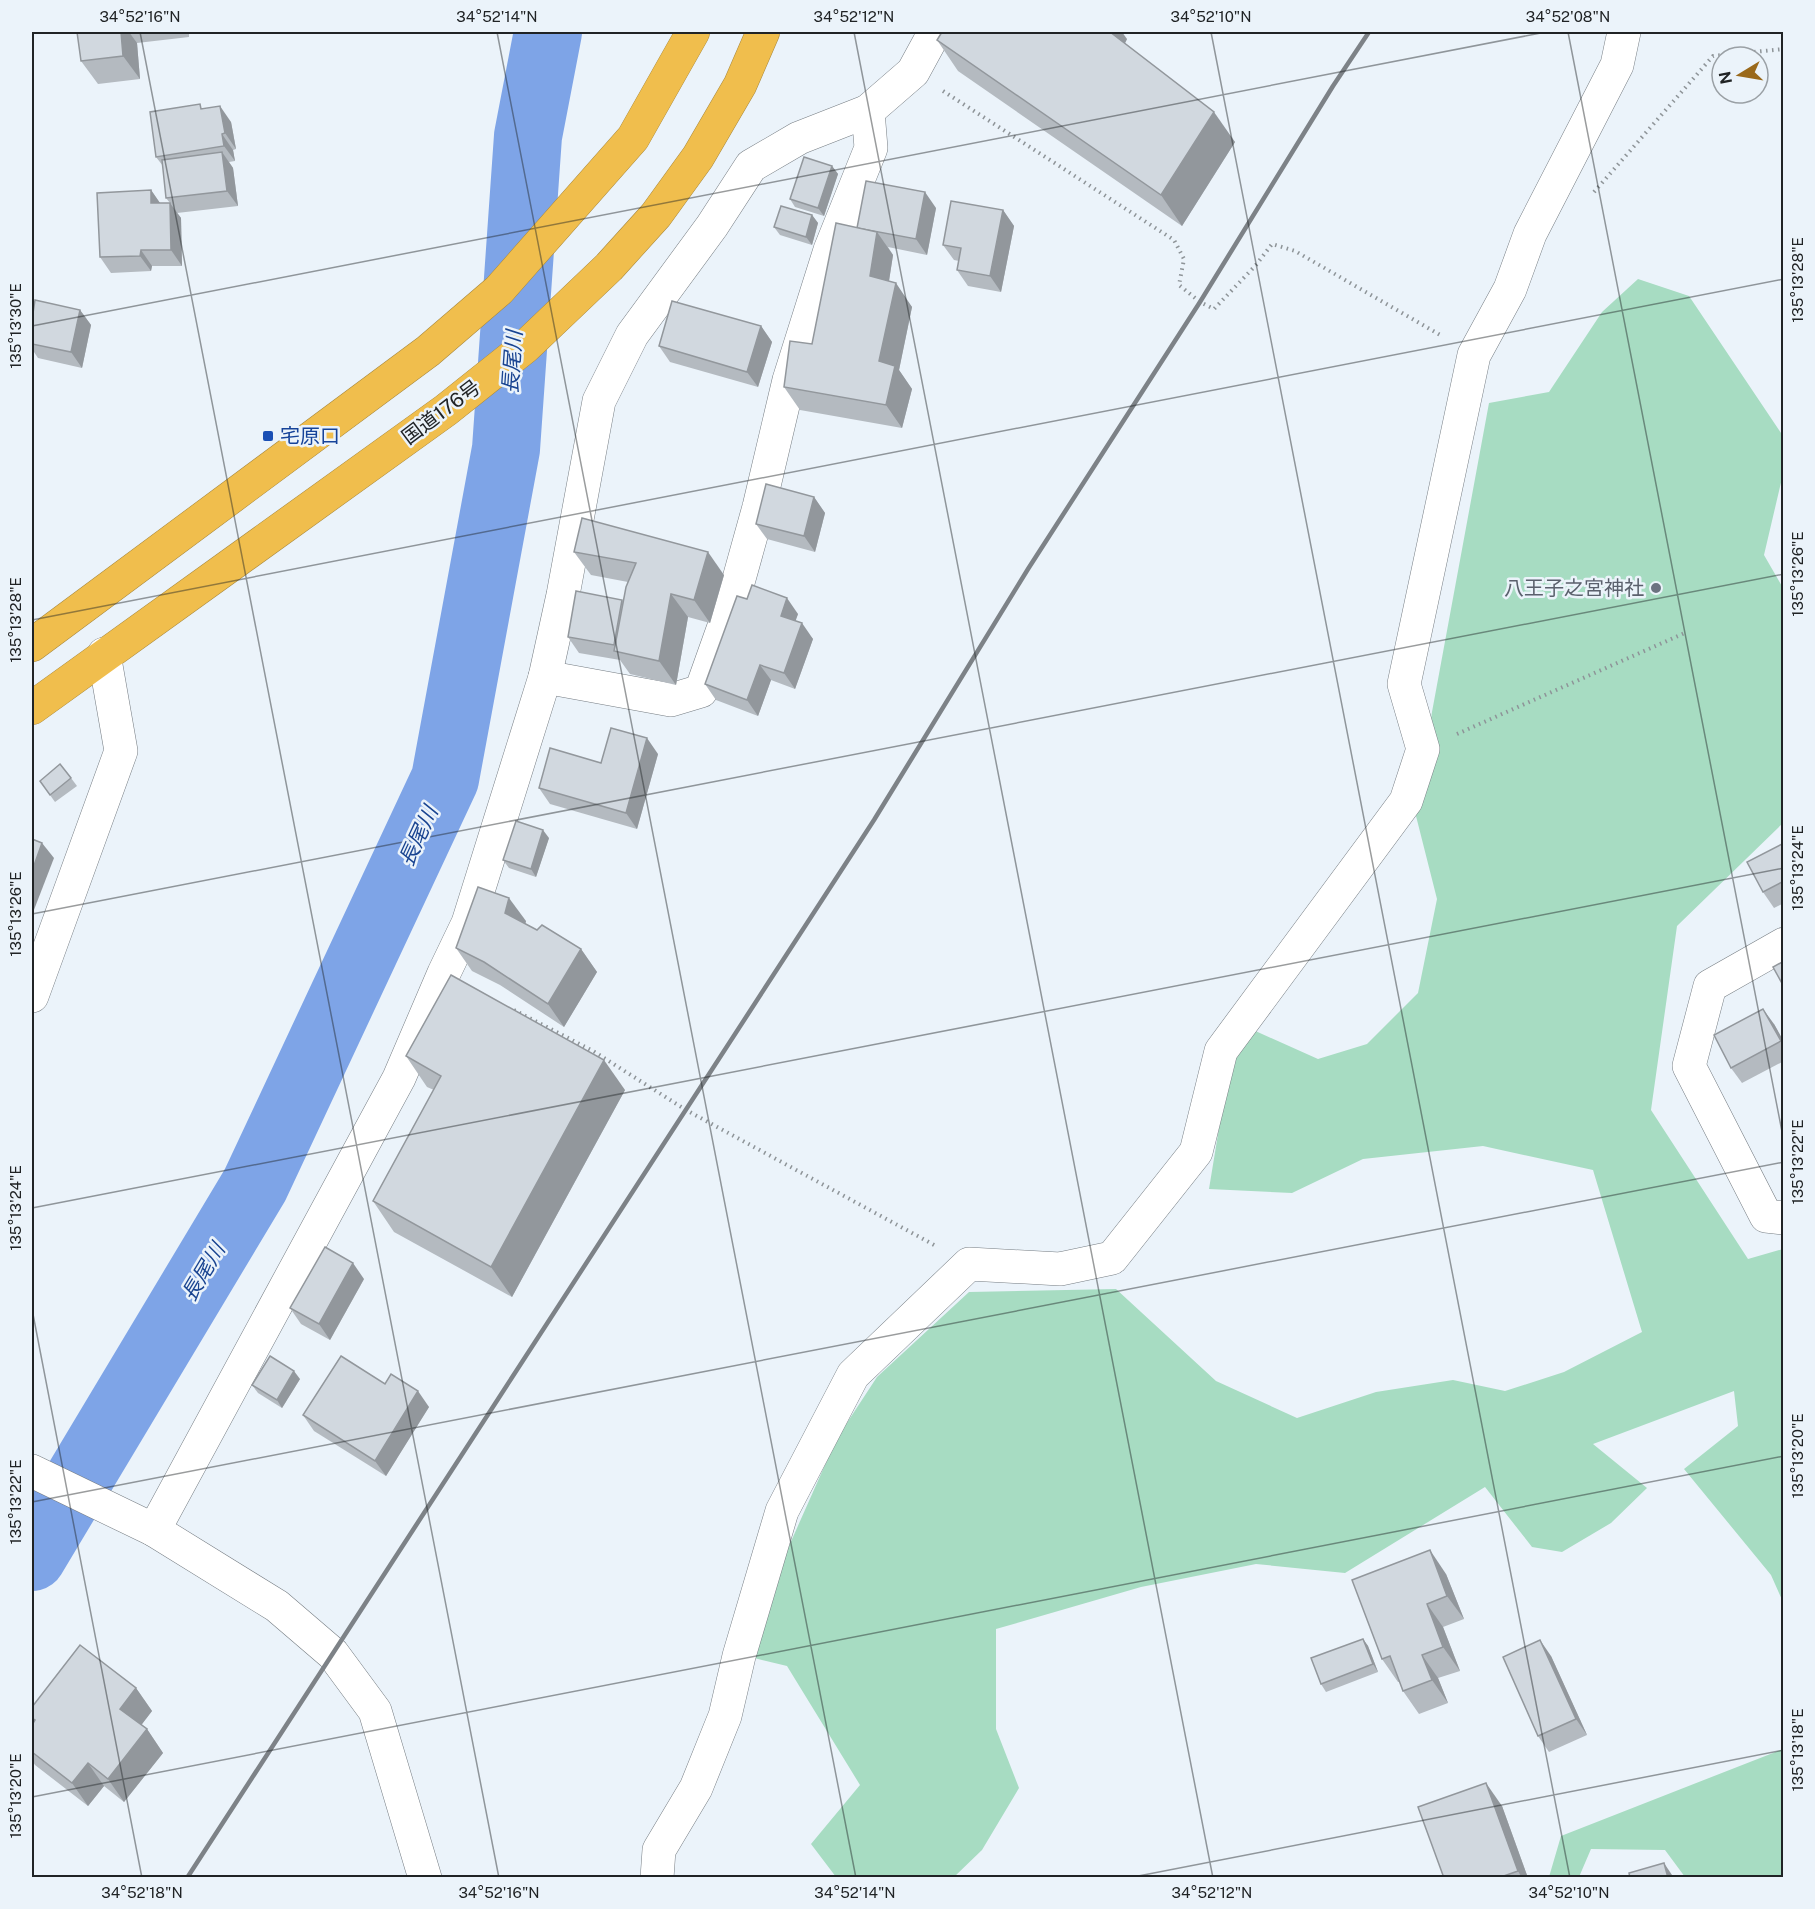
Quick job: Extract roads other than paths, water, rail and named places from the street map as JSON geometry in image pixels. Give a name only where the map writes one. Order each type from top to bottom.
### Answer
[{"type":"highway","points":[[32,645],[428,351],[499,290],[633,138],[693,32]]},
{"type":"highway","name":"国道176号","points":[[32,708],[446,410],[525,347],[609,267],[656,214],[698,157],[740,86],[763,32]]},
{"type":"street","points":[[154,1530],[399,1078],[468,923],[545,677],[563,595],[599,401],[632,335],[712,226],[751,166],[799,138],[868,111],[913,72],[931,39],[931,32]]},
{"type":"street","points":[[657,1878],[659,1850],[696,1788],[725,1716],[739,1656],[782,1511],[853,1376],[969,1264],[1060,1269],[1112,1258],[1196,1152],[1221,1051],[1406,801],[1423,749],[1404,684],[1474,355],[1510,289],[1530,234],[1617,65],[1624,32]]},
{"type":"street","points":[[545,677],[671,700],[701,691],[732,604],[759,507],[789,380],[830,250],[871,148],[868,111]]},
{"type":"street","points":[[32,996],[121,751],[104,654]]},
{"type":"street","points":[[1784,944],[1710,986],[1689,1066],[1766,1216],[1784,1218]]},
{"type":"street","points":[[32,1471],[154,1530],[277,1606],[333,1654],[375,1711],[425,1878]]},
{"type":"waterway","name":"長尾川","points":[[32,1557],[255,1185],[445,779],[506,449],[528,136],[548,32]]},
{"type":"railway","points":[[187,1878],[874,820],[1028,569],[1200,302],[1333,86],[1369,32]]},
{"type":"place","name":"宅原口","points":[[268,436]]},
{"type":"place","name":"八王子之宮神社","points":[[1656,588]]}]
